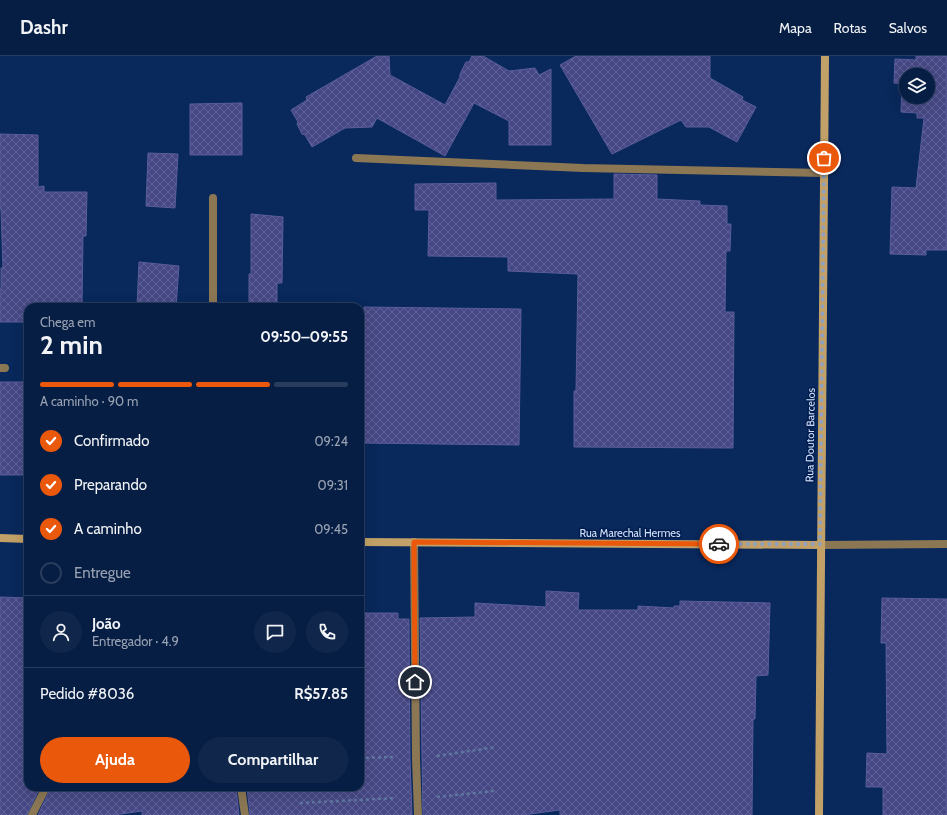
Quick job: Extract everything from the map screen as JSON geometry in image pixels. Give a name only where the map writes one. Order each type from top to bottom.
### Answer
[{"type":"street","name":"Rua Doutor Barcelos","points":[[819,815],[825,56]]},
{"type":"street","points":[[356,158],[583,168],[824,173]]},
{"type":"street","points":[[213,303],[214,198]]},
{"type":"street","points":[[0,538],[24,538]]},
{"type":"street","name":"Rua Marechal Hermes","points":[[364,542],[947,544]]},
{"type":"street","points":[[414,542],[418,815]]},
{"type":"street","points":[[32,815],[44,791]]},
{"type":"street","points":[[242,791],[245,815]]},
{"type":"building","points":[[377,56],[389,56],[390,75],[445,105],[466,62],[469,62],[472,56],[483,56],[509,71],[535,68],[539,75],[551,69],[551,145],[509,145],[509,121],[474,103],[445,156],[377,118],[372,127],[345,128],[312,147],[305,135],[302,134],[297,124],[298,122],[291,110],[307,100],[306,97]]},
{"type":"building","points":[[576,56],[710,56],[710,78],[743,97],[742,100],[756,107],[737,142],[709,127],[686,127],[681,120],[612,154],[560,65]]},
{"type":"building","points":[[916,56],[947,56],[947,250],[926,250],[926,255],[890,254],[892,187],[916,188],[924,118],[917,118],[917,113],[901,112],[901,104],[935,104],[935,68],[899,68],[899,84],[894,83],[895,59],[916,60]]},
{"type":"building","points":[[242,103],[242,155],[190,155],[190,104]]},
{"type":"building","points":[[0,134],[38,135],[38,187],[44,186],[44,192],[87,192],[86,236],[83,236],[82,303],[24,303],[24,322],[0,322],[1,268],[3,268],[0,209]]},
{"type":"building","points":[[148,153],[178,154],[175,208],[146,206]]},
{"type":"building","points":[[614,174],[657,175],[657,199],[700,201],[700,205],[727,206],[727,224],[731,224],[730,251],[726,251],[725,312],[734,312],[733,448],[574,447],[574,391],[576,391],[578,274],[508,271],[508,257],[428,256],[429,210],[415,210],[415,184],[496,183],[496,200],[614,199]]},
{"type":"building","points":[[251,214],[283,217],[282,283],[277,283],[277,303],[249,303],[249,274],[251,274]]},
{"type":"building","points":[[139,262],[179,266],[176,303],[137,303]]},
{"type":"building","points":[[364,307],[521,309],[519,445],[364,443]]},
{"type":"building","points":[[0,382],[24,382],[24,475],[0,475]]},
{"type":"building","points":[[546,591],[579,593],[578,610],[638,610],[638,606],[674,608],[674,606],[680,606],[680,601],[770,603],[768,675],[756,676],[755,719],[753,719],[752,815],[560,815],[560,810],[523,815],[423,815],[420,618],[475,617],[475,603],[546,607]]},
{"type":"building","points":[[0,597],[24,598],[24,791],[38,791],[27,815],[0,815]]},
{"type":"building","points":[[882,598],[947,599],[947,815],[883,815],[883,787],[866,787],[867,753],[887,754],[886,643],[881,643]]},
{"type":"building","points":[[364,613],[398,613],[398,619],[409,619],[412,815],[250,815],[247,791],[364,791]]},
{"type":"building","points":[[49,791],[236,791],[239,815],[142,815],[142,811],[114,815],[38,815]]},
{"type":"way so far","points":[[719,544],[820,544],[824,158]]},
{"type":"route","points":[[415,682],[414,542],[719,544]]}]
